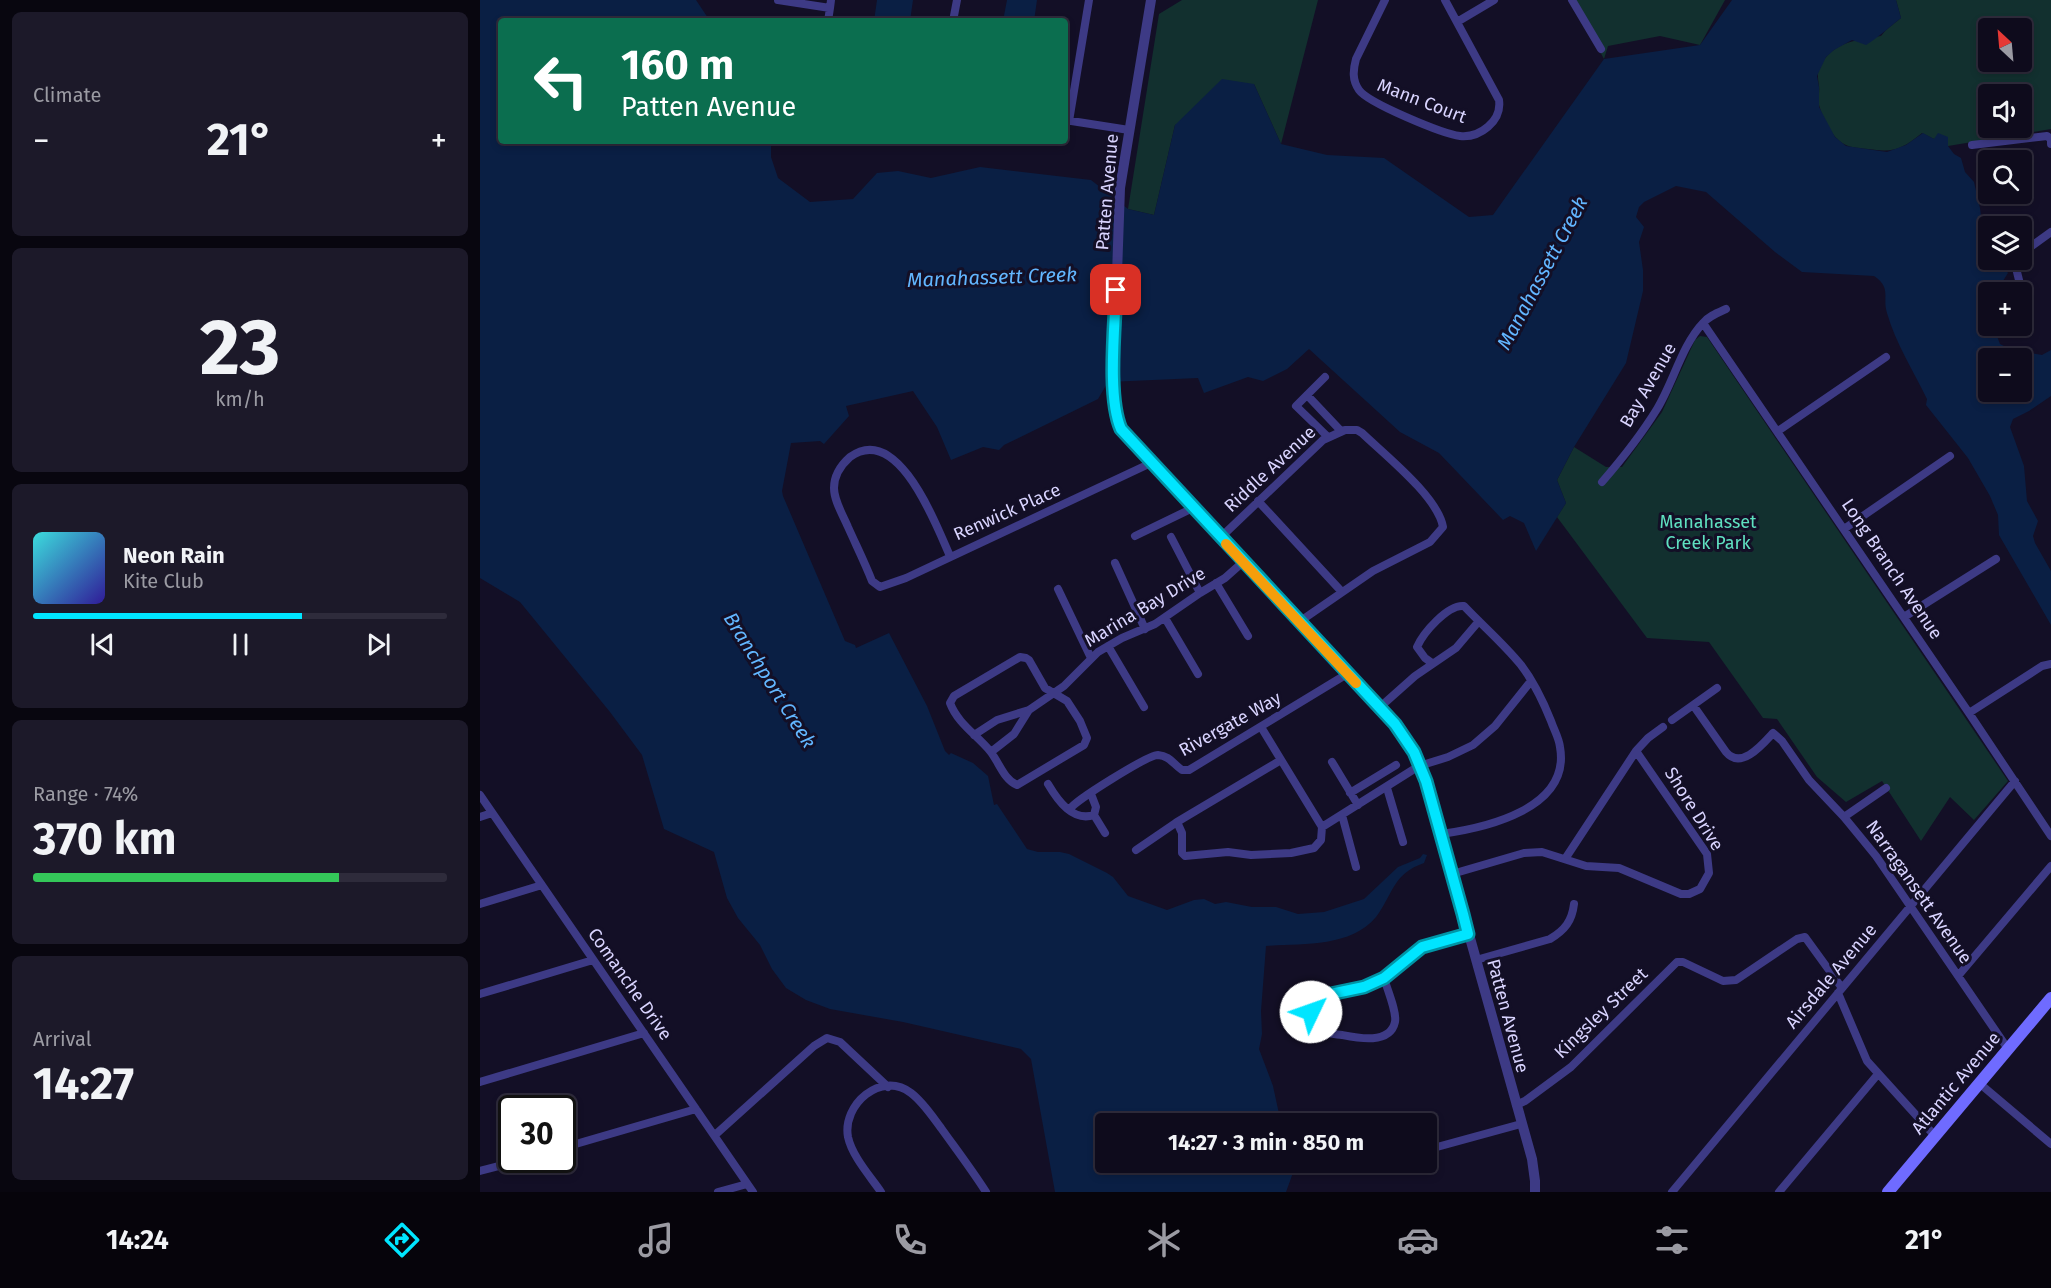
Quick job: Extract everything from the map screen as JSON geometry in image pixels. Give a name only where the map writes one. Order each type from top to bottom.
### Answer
[{"type":"main road","name":"Atlantic Avenue","points":[[1888,1192],[2051,998]]},
{"type":"street","points":[[778,0],[831,4]]},
{"type":"street","points":[[954,18],[957,0]]},
{"type":"street","points":[[1068,115],[1089,0]]},
{"type":"street","name":"Patten Avenue","points":[[1151,0],[1120,188],[1113,390],[1115,412],[1121,429],[1151,463],[1408,741],[1426,781],[1441,834],[1532,1159],[1535,1192]]},
{"type":"street","name":"Mann Court","points":[[1385,0],[1353,69],[1359,90],[1364,96],[1390,110],[1453,134],[1468,136],[1477,134],[1491,124],[1499,100],[1444,0]]},
{"type":"street","points":[[1457,22],[1494,0]]},
{"type":"street","points":[[1572,0],[1601,49]]},
{"type":"street","points":[[1068,120],[1129,130]]},
{"type":"street","points":[[1972,145],[2047,136],[2051,144]]},
{"type":"street","points":[[2032,246],[2051,232]]},
{"type":"street","points":[[1702,323],[1713,314],[1726,309]]},
{"type":"street","name":"Long Branch Avenue","points":[[1702,323],[1778,431],[2051,836]]},
{"type":"street","name":"Bay Avenue","points":[[1602,483],[1658,408],[1702,323]]},
{"type":"street","points":[[1778,431],[1886,357]]},
{"type":"street","name":"Riddle Avenue","points":[[1220,538],[1328,437],[1341,431],[1307,395],[1325,377]]},
{"type":"street","points":[[1307,395],[1296,406],[1328,437]]},
{"type":"street","points":[[1299,622],[1374,571],[1430,542],[1443,527],[1441,516],[1434,504],[1362,433],[1350,429],[1341,431]]},
{"type":"street","name":"Renwick Place","points":[[950,556],[922,497],[896,461],[879,451],[865,450],[840,468],[834,481],[834,489],[840,508],[872,581],[875,586],[884,587],[1151,463]]},
{"type":"street","points":[[1844,529],[1950,456]]},
{"type":"street","points":[[1258,501],[1342,592]]},
{"type":"street","points":[[1135,536],[1192,508]]},
{"type":"street","points":[[1171,537],[1200,593]]},
{"type":"street","points":[[1904,617],[1996,559]]},
{"type":"street","name":"Marina Bay Drive","points":[[974,735],[998,720],[1029,710],[1054,693],[1091,658],[1108,646],[1165,618],[1243,562]]},
{"type":"street","points":[[1115,564],[1146,629]]},
{"type":"street","points":[[1216,583],[1248,636]]},
{"type":"street","points":[[1058,589],[1091,658]]},
{"type":"street","points":[[1432,663],[1417,647],[1420,640],[1436,622],[1454,608],[1462,605],[1514,657],[1531,681],[1543,701],[1560,745],[1561,761],[1553,783],[1535,803],[1501,821],[1471,830],[1441,834]]},
{"type":"street","points":[[1165,618],[1198,674]]},
{"type":"street","points":[[1379,708],[1432,663],[1456,648],[1479,621]]},
{"type":"street","points":[[1108,646],[1144,707]]},
{"type":"street","points":[[1020,657],[1029,660],[1046,688],[1067,701],[1087,735],[1084,745],[1017,784],[1010,781],[991,752],[974,735],[958,717],[951,700],[954,696],[1020,657]]},
{"type":"street","points":[[1969,712],[2043,666],[2051,664]]},
{"type":"street","name":"Rivergate Way","points":[[1070,809],[1077,801],[1155,755],[1168,758],[1182,770],[1189,770],[1347,674]]},
{"type":"street","points":[[1322,827],[1419,766],[1461,751],[1483,737],[1495,726],[1531,681]]},
{"type":"street","points":[[1672,720],[1717,688]]},
{"type":"street","name":"Narragansett Avenue","points":[[1694,705],[1731,758],[1742,760],[1773,733],[1782,741],[1818,790],[1876,856],[2008,1049]]},
{"type":"street","points":[[991,752],[1014,734],[1029,710]]},
{"type":"street","points":[[1178,822],[1182,833],[1182,853],[1187,857],[1228,852],[1272,855],[1314,848],[1321,840],[1322,827],[1261,727]]},
{"type":"street","points":[[1566,859],[1636,751],[1648,738],[1664,727]]},
{"type":"street","name":"Shore Drive","points":[[1452,874],[1531,852],[1542,852],[1586,866],[1619,868],[1683,894],[1697,891],[1705,882],[1710,869],[1707,854],[1636,751]]},
{"type":"street","points":[[1136,850],[1281,760]]},
{"type":"street","points":[[1332,762],[1358,805]]},
{"type":"street","points":[[1350,793],[1396,765]]},
{"type":"street","name":"Airsdale Avenue","points":[[1672,1192],[2015,781]]},
{"type":"street","points":[[1048,784],[1059,802],[1079,817],[1094,815]]},
{"type":"street","points":[[1387,788],[1403,842]]},
{"type":"street","points":[[1844,817],[1886,788]]},
{"type":"street","points":[[1091,794],[1096,807],[1094,815],[1105,833]]},
{"type":"street","name":"Comanche Drive","points":[[480,795],[753,1192]]},
{"type":"street","points":[[480,817],[492,813]]},
{"type":"street","points":[[1342,815],[1356,867]]},
{"type":"street","points":[[1958,976],[2051,866]]},
{"type":"street","points":[[480,904],[542,885]]},
{"type":"street","points":[[1476,960],[1550,939],[1558,934],[1572,918],[1574,904]]},
{"type":"street","points":[[1384,978],[1395,1018],[1391,1029],[1385,1035],[1373,1039],[1362,1039],[1326,1033],[1314,1023],[1311,1012],[1321,996],[1353,990],[1384,978],[1422,947],[1468,934]]},
{"type":"street","name":"Kingsley Street","points":[[1516,1105],[1525,1101],[1571,1067],[1677,962],[1683,962],[1723,981],[1736,980],[1797,939],[1805,937],[1840,991]]},
{"type":"street","points":[[480,994],[576,967],[593,960]]},
{"type":"street","points":[[1840,991],[1864,1055],[1878,1074],[1935,1136]]},
{"type":"street","points":[[480,1082],[644,1034]]},
{"type":"street","points":[[715,1135],[814,1046],[827,1038],[840,1042],[888,1086]]},
{"type":"street","points":[[1779,1192],[1878,1074]]},
{"type":"street","points":[[1979,1083],[2051,1144]]},
{"type":"street","points":[[881,1192],[849,1143],[847,1121],[852,1108],[862,1097],[870,1091],[888,1086],[899,1087],[911,1093],[927,1110],[986,1192]]},
{"type":"street","points":[[576,1144],[696,1109]]},
{"type":"street","points":[[1437,1147],[1521,1124]]},
{"type":"street","points":[[480,1171],[498,1166]]},
{"type":"street","points":[[718,1192],[747,1184]]},
{"type":"green space","points":[[1182,0],[1318,0],[1281,144],[1254,84],[1175,125],[1154,215],[1128,209],[1159,14]]},
{"type":"green space","points":[[1572,0],[1725,0],[1700,45],[1660,36],[1608,46],[1604,59]]},
{"type":"green space","points":[[1896,0],[2051,0],[2051,129],[2032,132],[2032,84],[1978,84],[1978,138],[1996,138],[1948,146],[1948,138],[1934,139],[1922,133],[1909,143],[1891,150],[1854,147],[1841,142],[1830,129],[1819,105],[1818,74],[1821,64],[1839,47],[1881,36],[1901,18]]},
{"type":"green space","name":"Manahasset Creek Park","points":[[1700,336],[1707,337],[2008,781],[1974,820],[1950,797],[1921,841],[1882,781],[1846,802],[1817,777],[1777,719],[1763,718],[1709,642],[1647,638],[1557,517],[1566,503],[1557,480],[1574,447],[1606,467],[1622,467],[1662,412],[1695,340]]},
{"type":"water","points":[[480,0],[696,0],[708,18],[498,18],[498,144],[771,144],[771,157],[778,178],[810,202],[853,199],[877,173],[898,171],[931,178],[980,167],[1091,180],[1128,209],[1154,215],[1175,125],[1222,79],[1254,84],[1281,144],[1327,155],[1384,158],[1469,217],[1493,215],[1604,59],[1700,45],[1732,0],[1896,0],[1901,18],[1866,45],[1852,40],[1826,57],[1817,76],[1819,107],[1835,137],[1846,146],[1887,152],[1906,145],[1923,133],[1934,139],[1938,133],[1948,137],[1948,146],[1954,154],[1961,158],[1965,172],[1974,182],[1981,216],[1978,216],[1978,270],[2006,270],[2008,273],[2002,282],[1978,282],[1978,336],[1997,336],[2000,344],[2008,348],[1978,348],[1978,402],[2032,402],[2032,353],[2042,355],[2051,350],[2051,396],[2013,419],[2010,427],[2024,466],[2027,501],[2038,521],[2033,536],[2051,571],[2051,625],[1999,535],[1998,515],[1990,496],[1968,458],[1926,405],[1927,399],[1891,324],[1886,307],[1885,289],[1880,280],[1874,276],[1802,272],[1775,252],[1706,192],[1676,186],[1644,202],[1639,207],[1636,217],[1644,227],[1639,242],[1643,291],[1626,363],[1574,447],[1557,480],[1566,503],[1536,551],[1524,523],[1510,516],[1503,520],[1439,453],[1400,432],[1309,349],[1287,369],[1263,381],[1248,377],[1204,393],[1198,378],[1108,382],[1098,399],[1004,445],[999,450],[983,447],[951,460],[937,427],[913,391],[846,406],[849,416],[824,444],[820,441],[791,443],[783,496],[845,641],[855,645],[856,648],[889,633],[927,706],[945,751],[949,755],[951,753],[973,763],[988,776],[994,805],[997,804],[1027,849],[1069,854],[1113,877],[1128,896],[1167,910],[1194,900],[1204,899],[1215,904],[1226,902],[1252,907],[1276,907],[1298,914],[1324,912],[1364,899],[1398,867],[1420,858],[1423,854],[1427,855],[1424,863],[1405,873],[1399,879],[1376,917],[1353,934],[1325,942],[1266,946],[1261,1011],[1262,1034],[1259,1049],[1273,1086],[1279,1113],[1095,1113],[1095,1173],[1293,1173],[1286,1192],[1055,1192],[1031,1059],[1021,1049],[903,1022],[830,1009],[806,1000],[786,988],[772,969],[760,945],[738,918],[727,898],[714,852],[664,829],[642,755],[520,602],[480,578]]},
{"type":"water","points":[[877,0],[913,0],[910,18],[874,18]]},
{"type":"water","points":[[1007,0],[1037,0],[1034,18],[1004,18]]},
{"type":"slow traffic","points":[[1226,544],[1356,683]]},
{"type":"route","points":[[1116,290],[1113,390],[1115,412],[1121,429],[1395,724],[1408,741],[1426,781],[1463,914],[1468,934],[1422,947],[1384,978],[1364,987],[1321,996],[1316,1000],[1311,1012]]},
{"type":"water label","name":"Manahassett Creek","points":[[1542,273]]},
{"type":"water label","name":"Manahassett Creek","points":[[992,277]]},
{"type":"water label","name":"Branchport Creek","points":[[770,680]]}]
